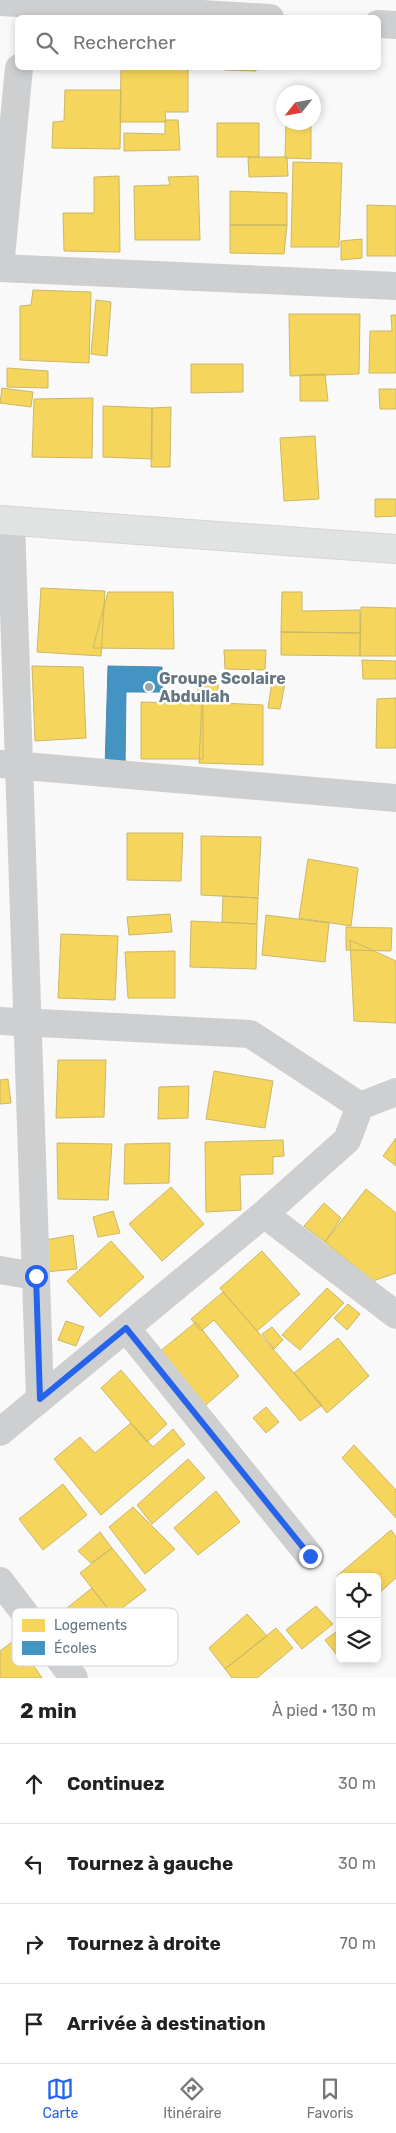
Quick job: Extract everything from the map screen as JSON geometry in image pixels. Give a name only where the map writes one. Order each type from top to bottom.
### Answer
[{"type":"main road","points":[[6,521],[396,549]]},
{"type":"street","points":[[18,6],[207,15]]},
{"type":"street","points":[[381,24],[396,25]]},
{"type":"street","points":[[19,70],[0,268],[396,286]]},
{"type":"street","points":[[6,521],[10,764],[27,1023],[40,1399]]},
{"type":"street","points":[[10,764],[396,798]]},
{"type":"street","points":[[0,1021],[250,1034],[360,1106]]},
{"type":"street","points":[[0,1432],[264,1214],[347,1140],[360,1106],[396,1092]]},
{"type":"street","points":[[264,1214],[396,1315]]},
{"type":"street","points":[[0,1270],[36,1276]]},
{"type":"street","points":[[126,1328],[310,1556]]},
{"type":"street","points":[[0,1581],[21,1608]]},
{"type":"street","points":[[65,1666],[74,1678]]},
{"type":"building: Logements","points":[[121,70],[188,70],[188,112],[165,112],[166,122],[120,122]]},
{"type":"building: Logements","points":[[224,70],[256,70],[256,71]]},
{"type":"building: Logements","points":[[65,90],[121,90],[120,149],[52,148],[53,122],[64,121]]},
{"type":"building: Logements","points":[[165,120],[178,120],[180,150],[124,151],[124,133],[165,134]]},
{"type":"building: Logements","points":[[217,123],[259,123],[259,157],[217,157]]},
{"type":"building: Logements","points":[[286,130],[311,130],[311,159],[285,158]]},
{"type":"building: Logements","points":[[248,157],[287,157],[288,176],[249,177]]},
{"type":"building: Logements","points":[[293,162],[342,163],[339,247],[291,247]]},
{"type":"building: Logements","points":[[119,176],[120,252],[64,251],[63,213],[94,213],[94,177]]},
{"type":"building: Logements","points":[[198,176],[200,240],[135,240],[134,186],[170,185],[168,177]]},
{"type":"building: Logements","points":[[230,191],[287,193],[287,225],[230,225]]},
{"type":"building: Logements","points":[[367,205],[396,206],[396,256],[367,256]]},
{"type":"building: Logements","points":[[230,225],[287,225],[284,254],[230,253]]},
{"type":"building: Logements","points":[[362,239],[362,258],[341,260],[341,241]]},
{"type":"building: Logements","points":[[33,290],[91,292],[89,363],[20,360],[20,306],[31,305]]},
{"type":"building: Logements","points":[[96,300],[111,302],[107,356],[91,354]]},
{"type":"building: Logements","points":[[289,314],[360,314],[359,374],[290,376]]},
{"type":"building: Logements","points":[[391,315],[396,315],[396,373],[369,373],[370,331],[392,331]]},
{"type":"building: Logements","points":[[191,364],[243,364],[243,392],[191,393]]},
{"type":"building: Logements","points":[[7,368],[48,371],[48,388],[7,387]]},
{"type":"building: Logements","points":[[325,374],[328,401],[300,401],[300,375]]},
{"type":"building: Logements","points":[[2,388],[33,392],[31,407],[0,403]]},
{"type":"building: Logements","points":[[379,389],[396,389],[396,409],[380,409]]},
{"type":"building: Logements","points":[[93,398],[92,458],[32,457],[34,399]]},
{"type":"building: Logements","points":[[103,406],[152,408],[152,459],[103,457]]},
{"type":"building: Logements","points":[[171,407],[170,467],[151,467],[152,408]]},
{"type":"building: Logements","points":[[315,436],[319,499],[284,501],[280,438]]},
{"type":"building: Logements","points":[[375,499],[396,499],[396,516],[375,517]]},
{"type":"building: Logements","points":[[41,588],[105,591],[101,656],[37,652]]},
{"type":"building: Logements","points":[[108,592],[173,592],[174,649],[93,648]]},
{"type":"building: Logements","points":[[282,592],[302,592],[302,611],[360,610],[360,633],[281,632]]},
{"type":"building: Logements","points":[[361,607],[396,608],[396,656],[360,656]]},
{"type":"building: Logements","points":[[281,632],[360,633],[360,656],[281,655]]},
{"type":"building: Logements","points":[[224,650],[266,650],[265,670],[225,669]]},
{"type":"building: Logements","points":[[362,660],[396,661],[396,679],[363,679]]},
{"type":"building: Logements","points":[[32,666],[83,667],[86,738],[35,741]]},
{"type":"building: Logements","points":[[197,674],[217,674],[219,697],[198,699]]},
{"type":"building: Logements","points":[[273,674],[286,678],[280,709],[268,708]]},
{"type":"building: Logements","points":[[396,698],[396,748],[376,748],[377,699]]},
{"type":"building: Logements","points":[[141,702],[203,704],[203,759],[141,759]]},
{"type":"building: Logements","points":[[202,702],[263,705],[263,765],[199,763]]},
{"type":"building: Logements","points":[[127,833],[183,833],[181,881],[127,880]]},
{"type":"building: Logements","points":[[201,836],[261,837],[258,898],[201,895]]},
{"type":"building: Logements","points":[[308,859],[358,868],[351,926],[299,918]]},
{"type":"building: Logements","points":[[223,896],[258,898],[257,924],[222,922]]},
{"type":"building: Logements","points":[[170,914],[172,932],[129,935],[127,917]]},
{"type":"building: Logements","points":[[266,915],[329,923],[325,962],[262,955]]},
{"type":"building: Logements","points":[[191,921],[257,924],[256,969],[190,967]]},
{"type":"building: Logements","points":[[346,927],[392,928],[391,951],[346,950]]},
{"type":"building: Logements","points":[[61,934],[118,936],[115,1000],[58,998]]},
{"type":"building: Logements","points":[[350,940],[396,961],[396,1023],[354,1021]]},
{"type":"building: Logements","points":[[175,951],[175,998],[128,998],[125,952]]},
{"type":"building: Logements","points":[[58,1060],[106,1060],[104,1117],[56,1118]]},
{"type":"building: Logements","points":[[214,1071],[273,1081],[265,1128],[206,1119]]},
{"type":"building: Logements","points":[[8,1079],[11,1103],[0,1104],[0,1080]]},
{"type":"building: Logements","points":[[189,1086],[188,1118],[158,1119],[159,1087]]},
{"type":"building: Logements","points":[[396,1138],[396,1166],[383,1156]]},
{"type":"building: Logements","points":[[283,1140],[284,1156],[273,1157],[273,1174],[240,1175],[241,1210],[206,1212],[205,1142]]},
{"type":"building: Logements","points":[[57,1143],[112,1144],[108,1200],[58,1199]]},
{"type":"building: Logements","points":[[170,1143],[169,1183],[124,1184],[125,1144]]},
{"type":"building: Logements","points":[[171,1187],[204,1224],[162,1261],[129,1224]]},
{"type":"building: Logements","points":[[366,1189],[396,1213],[396,1273],[373,1281],[325,1242]]},
{"type":"building: Logements","points":[[324,1203],[341,1218],[325,1242],[304,1226]]},
{"type":"building: Logements","points":[[113,1211],[120,1233],[98,1237],[93,1217]]},
{"type":"building: Logements","points":[[73,1235],[77,1269],[45,1272],[40,1241]]},
{"type":"building: Logements","points":[[111,1241],[144,1277],[100,1317],[67,1281]]},
{"type":"building: Logements","points":[[262,1251],[300,1294],[257,1331],[220,1288]]},
{"type":"building: Logements","points":[[327,1288],[344,1303],[300,1350],[282,1335]]},
{"type":"building: Logements","points":[[223,1292],[322,1405],[300,1421],[214,1320],[201,1331],[191,1319]]},
{"type":"building: Logements","points":[[348,1304],[360,1314],[347,1330],[334,1318]]},
{"type":"building: Logements","points":[[66,1321],[84,1327],[76,1346],[58,1340]]},
{"type":"building: Logements","points":[[196,1322],[239,1376],[199,1411],[154,1356]]},
{"type":"building: Logements","points":[[272,1327],[283,1340],[274,1349],[262,1334]]},
{"type":"building: Logements","points":[[338,1338],[369,1376],[327,1413],[294,1373]]},
{"type":"building: Logements","points":[[121,1370],[167,1424],[147,1442],[101,1388]]},
{"type":"building: Logements","points":[[266,1407],[279,1422],[266,1433],[253,1418]]},
{"type":"building: Logements","points":[[131,1423],[153,1447],[173,1429],[185,1444],[101,1515],[54,1459],[80,1437],[95,1453]]},
{"type":"building: Logements","points":[[354,1445],[396,1490],[396,1518],[342,1458]]},
{"type":"building: Logements","points":[[188,1459],[205,1478],[152,1524],[137,1505]]},
{"type":"building: Logements","points":[[63,1484],[87,1515],[43,1550],[19,1519]]},
{"type":"building: Logements","points":[[216,1491],[240,1522],[198,1555],[174,1528]]},
{"type":"building: Logements","points":[[133,1507],[175,1549],[145,1574],[109,1527]]},
{"type":"building: Logements","points":[[391,1530],[396,1537],[396,1578],[381,1591],[381,1573],[341,1573]]},
{"type":"building: Logements","points":[[100,1532],[112,1548],[91,1563],[78,1551]]},
{"type":"building: Logements","points":[[112,1548],[146,1590],[122,1608],[108,1608],[80,1573]]},
{"type":"building: Logements","points":[[92,1588],[108,1608],[67,1608]]},
{"type":"building: Logements","points":[[316,1606],[333,1624],[302,1649],[286,1630]]},
{"type":"building: Logements","points":[[247,1614],[267,1636],[225,1669],[209,1648]]},
{"type":"building: Logements","points":[[276,1628],[293,1648],[257,1678],[232,1678],[225,1669]]},
{"type":"building: Logements","points":[[336,1632],[336,1654],[325,1640]]},
{"type":"building: Logements","points":[[12,1642],[12,1666],[34,1666],[42,1678],[0,1678],[0,1651]]},
{"type":"building: Écoles","points":[[108,666],[162,667],[163,692],[126,692],[125,769],[105,769]]},
{"type":"place","name":"Groupe Scolaire Abdullah","points":[[149,687]]},
{"type":"route","points":[[36,1276],[40,1399],[126,1328],[310,1556]]}]
